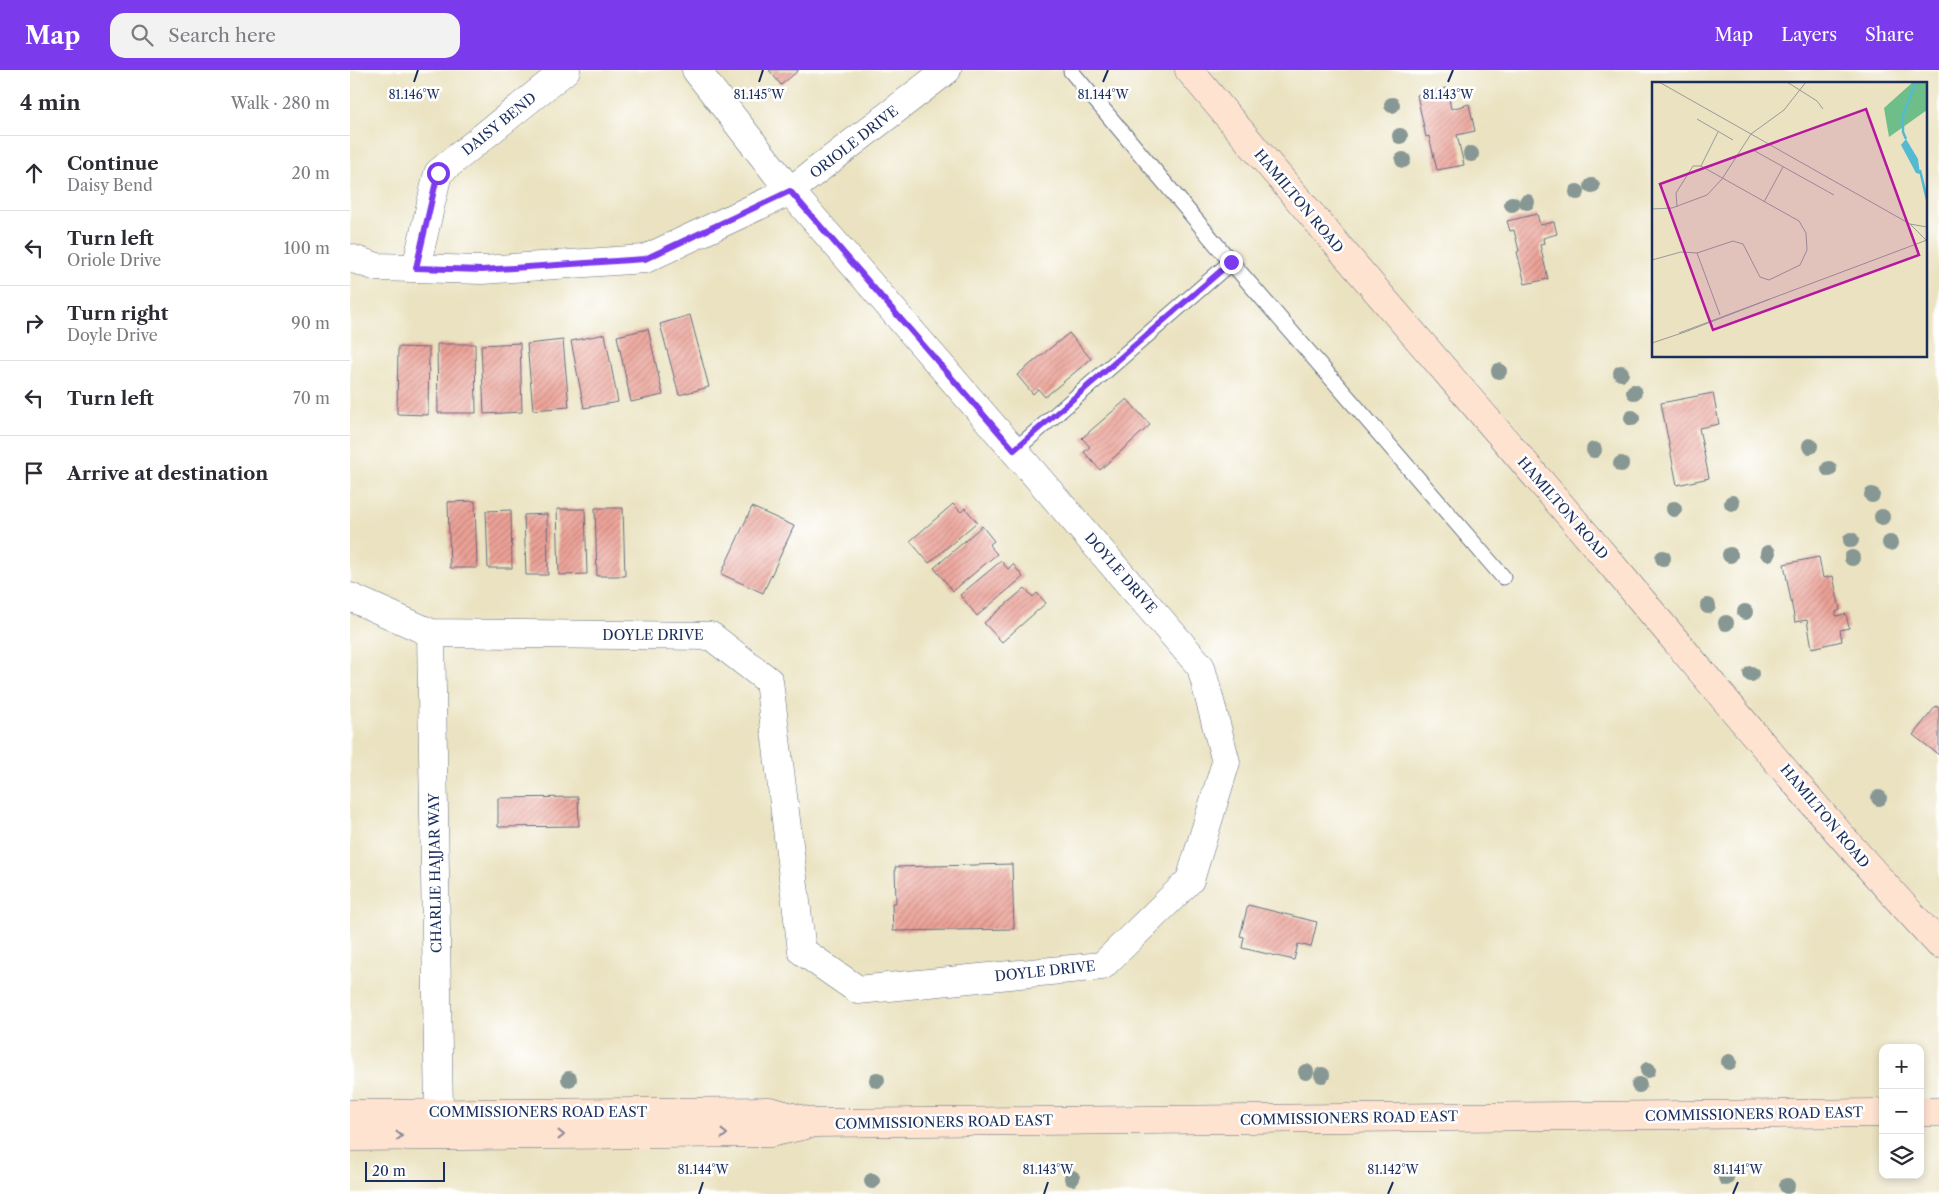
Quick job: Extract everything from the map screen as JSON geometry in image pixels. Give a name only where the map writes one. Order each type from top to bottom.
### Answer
[{"type":"main road","name":"HAMILTON ROAD","points":[[1188,70],[1315,221],[1604,555],[1875,875],[1939,944]]},
{"type":"main road","name":"COMMISSIONERS ROAD EAST","points":[[350,1114],[770,1111],[815,1123]]},
{"type":"main road","points":[[1924,1112],[1939,1112]]},
{"type":"main road","name":"COMMISSIONERS ROAD EAST","points":[[350,1137],[770,1133],[815,1123],[1879,1113]]},
{"type":"street","name":"DAISY BEND","points":[[416,268],[438,173],[566,70]]},
{"type":"street","points":[[696,70],[790,191]]},
{"type":"street","name":"ORIOLE DRIVE","points":[[350,258],[377,267],[482,270],[645,259],[790,191],[947,70]]},
{"type":"street","name":"DOYLE DRIVE","points":[[350,596],[431,633],[711,636],[769,681],[802,950],[858,990],[1102,966],[1190,880],[1226,762],[1201,667],[790,191]]},
{"type":"street","name":"CHARLIE HAJJAR WAY","points":[[431,633],[439,1113]]},
{"type":"lane","points":[[1071,71],[1231,262],[1503,577]]},
{"type":"lane","points":[[1014,450],[1231,262]]},
{"type":"building","points":[[769,70],[799,70],[781,85]]},
{"type":"building","points":[[1447,88],[1451,109],[1469,104],[1475,131],[1457,135],[1464,165],[1437,170],[1429,136],[1426,137],[1417,95]]},
{"type":"building","points":[[1537,214],[1540,225],[1554,222],[1557,234],[1543,238],[1544,244],[1540,245],[1548,279],[1525,284],[1514,230],[1510,231],[1507,221]]},
{"type":"building","points":[[690,315],[709,387],[679,395],[660,324]]},
{"type":"building","points":[[648,329],[663,395],[631,402],[617,336]]},
{"type":"building","points":[[1069,333],[1091,359],[1045,397],[1038,389],[1033,394],[1017,375]]},
{"type":"building","points":[[605,334],[618,402],[584,408],[571,341]]},
{"type":"building","points":[[563,340],[569,407],[533,410],[527,344]]},
{"type":"building","points":[[520,343],[522,412],[484,414],[481,345]]},
{"type":"building","points":[[437,344],[475,344],[476,413],[438,413]]},
{"type":"building","points":[[398,347],[429,348],[428,415],[397,414]]},
{"type":"building","points":[[1713,393],[1719,424],[1699,428],[1709,478],[1677,485],[1661,403]]},
{"type":"building","points":[[1127,399],[1150,425],[1100,470],[1084,452],[1090,447],[1082,438]]},
{"type":"building","points":[[475,501],[477,568],[450,568],[448,502]]},
{"type":"building","points":[[953,504],[961,512],[965,508],[977,522],[929,563],[910,541]]},
{"type":"building","points":[[752,507],[794,526],[763,593],[721,574]]},
{"type":"building","points":[[595,508],[623,508],[625,576],[597,576]]},
{"type":"building","points":[[557,509],[585,509],[587,574],[559,575]]},
{"type":"building","points":[[511,510],[512,568],[488,568],[486,511]]},
{"type":"building","points":[[547,514],[548,575],[526,575],[524,515]]},
{"type":"building","points":[[982,526],[994,541],[989,545],[997,554],[953,591],[934,568]]},
{"type":"building","points":[[1819,557],[1823,578],[1833,576],[1840,610],[1836,612],[1836,616],[1846,614],[1849,628],[1840,630],[1842,641],[1812,648],[1807,620],[1795,622],[1784,564]]},
{"type":"building","points":[[1001,561],[1008,569],[1013,564],[1023,577],[977,616],[960,595]]},
{"type":"building","points":[[1025,588],[1033,597],[1037,593],[1046,603],[1002,642],[984,623]]},
{"type":"building","points":[[1936,706],[1939,708],[1939,755],[1913,735]]},
{"type":"building","points":[[578,797],[579,826],[498,827],[498,798]]},
{"type":"building","points":[[1012,864],[1014,929],[893,931],[892,903],[896,903],[895,867]]},
{"type":"building","points":[[1248,905],[1317,922],[1311,947],[1298,944],[1294,960],[1242,948],[1244,937],[1240,936]]},
{"type":"route","points":[[438,173],[416,268],[482,270],[645,259],[790,191],[1014,450],[1231,262]]}]
